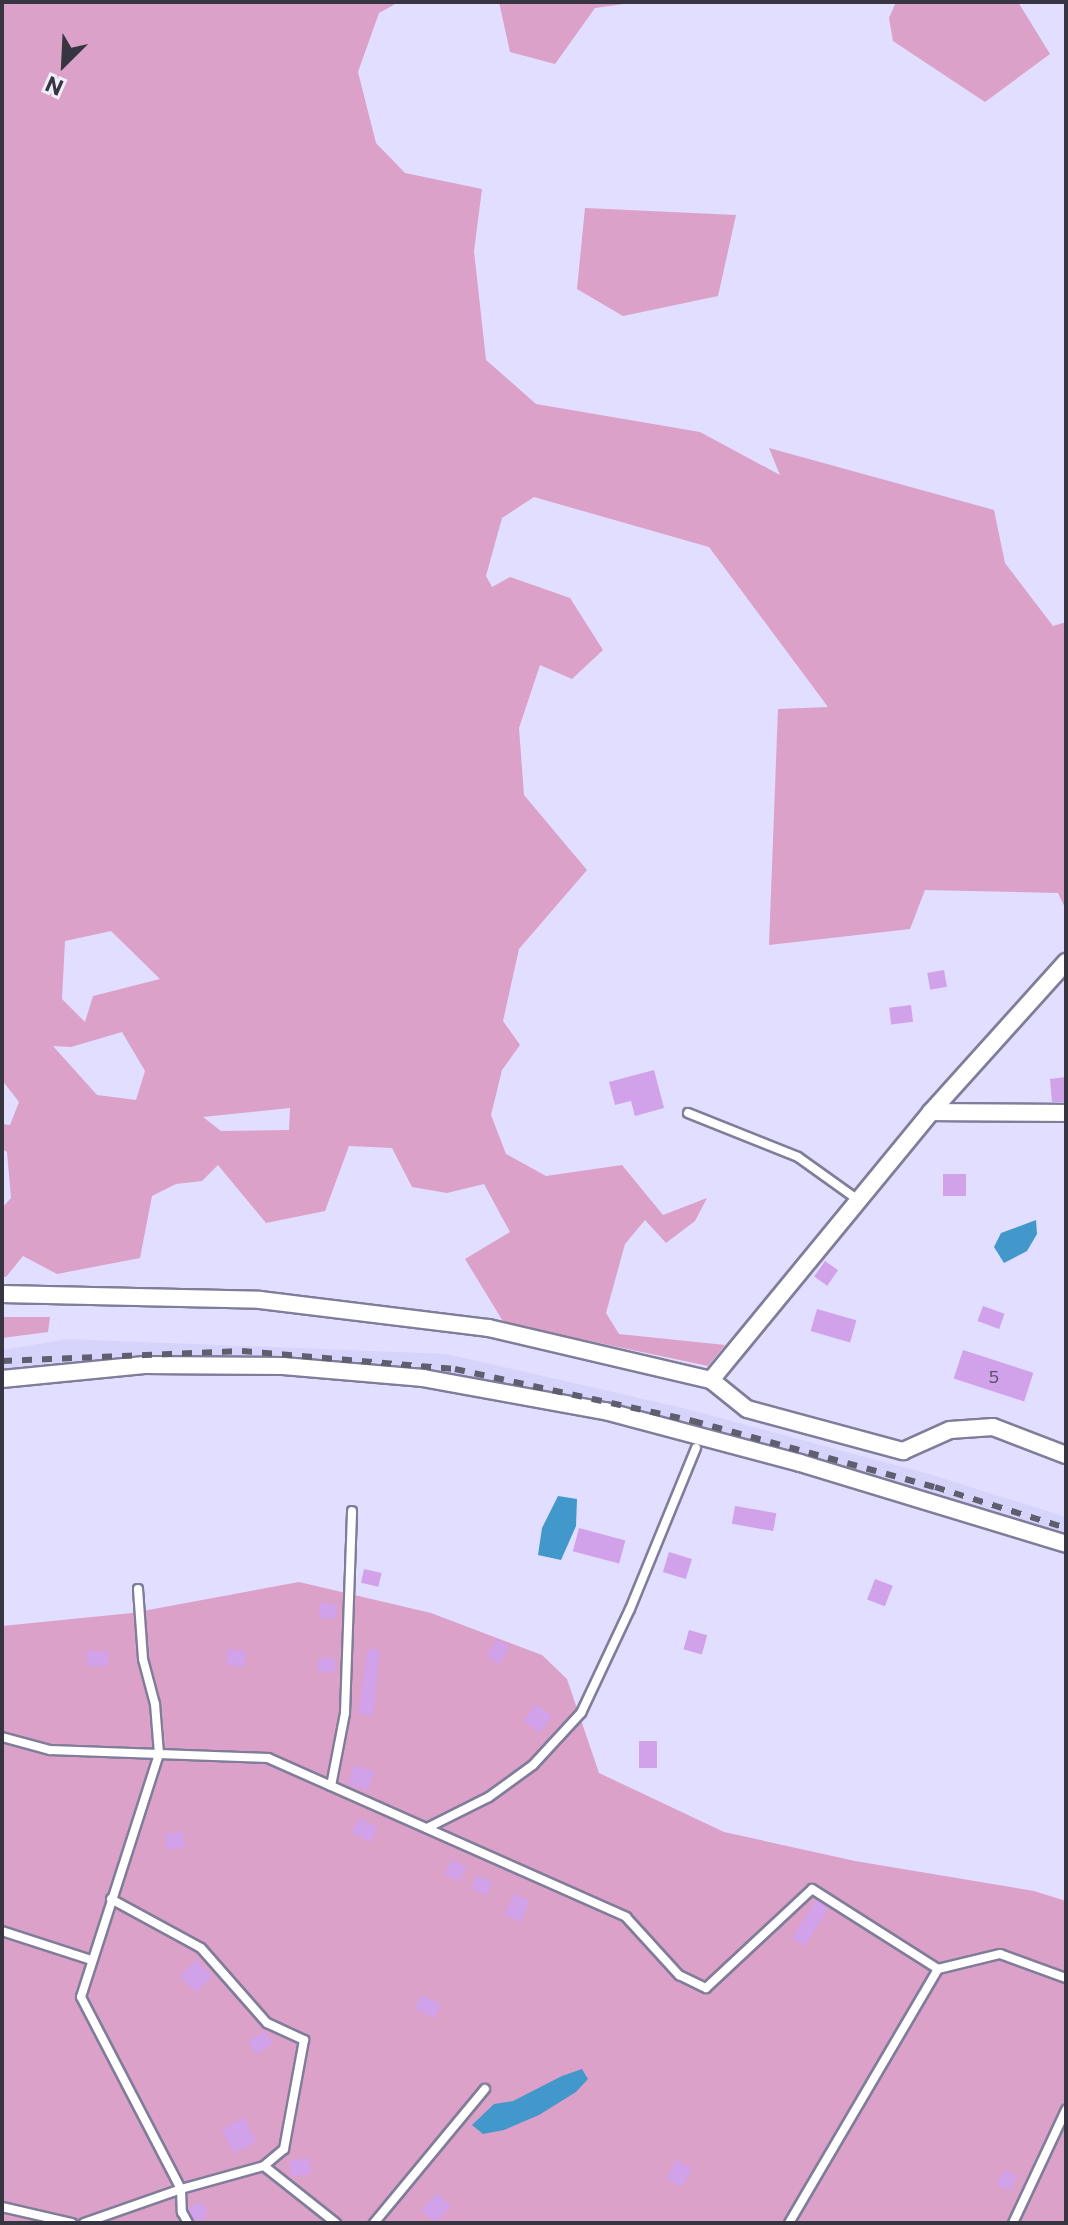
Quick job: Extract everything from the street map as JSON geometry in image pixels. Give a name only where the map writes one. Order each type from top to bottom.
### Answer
[{"type":"street","points":[[711,1380],[931,1112],[1066,962]]},
{"type":"street","points":[[931,1112],[1066,1113]]},
{"type":"street","points":[[2,1294],[260,1300],[489,1328],[711,1380],[747,1409],[903,1451],[950,1430],[993,1427],[1066,1455]]},
{"type":"street","points":[[2,1379],[144,1365],[283,1366],[423,1378],[605,1411],[800,1463],[1066,1544]]},
{"type":"lane","points":[[688,1113],[798,1157],[858,1200]]},
{"type":"lane","points":[[427,1828],[489,1797],[533,1765],[581,1713],[630,1609],[696,1448]]},
{"type":"lane","points":[[331,1786],[345,1713],[352,1511]]},
{"type":"lane","points":[[138,1589],[143,1659],[155,1704],[159,1754],[81,1997],[181,2189],[182,2212],[188,2223]]},
{"type":"lane","points":[[2,1737],[50,1750],[268,1758],[626,1917],[679,1975],[706,1988],[812,1889],[938,1969]]},
{"type":"lane","points":[[84,2223],[181,2189],[264,2166],[284,2149],[304,2040],[267,2023],[201,1948],[111,1899]]},
{"type":"lane","points":[[2,1931],[91,1960]]},
{"type":"lane","points":[[789,2223],[938,1969],[1000,1954],[1066,1978]]},
{"type":"lane","points":[[374,2223],[485,2089]]},
{"type":"lane","points":[[1013,2223],[1066,2110]]},
{"type":"lane","points":[[264,2166],[336,2223]]},
{"type":"lane","points":[[2,2207],[72,2223]]},
{"type":"shaded area","points":[[2,2],[399,2],[379,13],[358,72],[376,143],[405,173],[482,189],[474,251],[486,360],[536,404],[700,432],[780,475],[769,448],[994,510],[1005,563],[1053,626],[1066,622],[1066,910],[1058,893],[925,890],[910,929],[769,945],[778,709],[828,707],[709,547],[534,497],[502,518],[486,576],[492,587],[510,577],[570,598],[603,650],[572,679],[540,665],[519,728],[524,795],[587,870],[519,949],[503,1021],[520,1045],[502,1070],[491,1115],[506,1154],[546,1176],[622,1165],[663,1215],[707,1198],[695,1221],[666,1243],[645,1220],[625,1244],[606,1313],[619,1334],[725,1345],[708,1366],[504,1323],[465,1259],[510,1232],[484,1184],[447,1193],[412,1187],[392,1148],[349,1146],[325,1211],[266,1223],[218,1165],[202,1181],[176,1184],[152,1196],[140,1258],[57,1274],[23,1256],[6,1277],[2,1276],[2,1208],[11,1198],[7,1152],[2,1149],[2,1124],[10,1125],[19,1102],[2,1080]],"holes":[[[111,931],[160,979],[93,996],[85,1022],[62,999],[65,941]],[[122,1032],[145,1071],[136,1100],[97,1095],[53,1046],[71,1047]],[[290,1108],[289,1130],[221,1131],[203,1117]]]},
{"type":"shaded area","points":[[499,2],[638,2],[595,8],[555,64],[510,52]]},
{"type":"shaded area","points":[[896,2],[1018,2],[1050,54],[985,102],[893,41],[889,18]]},
{"type":"shaded area","points":[[585,208],[736,215],[718,296],[623,316],[577,289]]},
{"type":"shaded area","points":[[2,1317],[50,1317],[48,1332],[2,1338]]},
{"type":"shaded area","points":[[68,1339],[447,1354],[687,1409],[929,1474],[1066,1517],[1066,1541],[692,1429],[285,1360],[2,1375],[2,1350]]},
{"type":"shaded area","points":[[299,1582],[431,1613],[542,1655],[567,1679],[599,1773],[724,1832],[855,1861],[1034,1891],[1066,1901],[1066,2223],[2,2223],[2,1626],[132,1613]]},
{"type":"water","points":[[1036,1220],[1037,1234],[1027,1251],[1004,1263],[994,1247],[1001,1233]]},
{"type":"water","points":[[558,1496],[577,1499],[576,1526],[561,1560],[538,1555],[542,1528]]},
{"type":"water","points":[[582,2069],[588,2079],[576,2092],[539,2115],[504,2130],[483,2134],[472,2125],[494,2104],[513,2101]]},
{"type":"building","points":[[944,970],[947,987],[930,990],[927,973]]},
{"type":"building","points":[[911,1005],[913,1022],[891,1025],[889,1008]]},
{"type":"building","points":[[654,1070],[664,1108],[635,1116],[631,1101],[615,1105],[609,1082]]},
{"type":"building","points":[[1066,1077],[1066,1102],[1052,1102],[1050,1079]]},
{"type":"building","points":[[943,1174],[966,1174],[966,1196],[943,1196]]},
{"type":"building","points":[[825,1261],[838,1270],[827,1286],[814,1277]]},
{"type":"building","points":[[983,1306],[1005,1314],[999,1329],[978,1321]]},
{"type":"building","points":[[817,1309],[856,1320],[850,1342],[811,1331]]},
{"type":"building","points":[[963,1350],[1033,1373],[1024,1401],[954,1379]]},
{"type":"building","points":[[735,1506],[776,1513],[773,1531],[732,1524]]},
{"type":"building","points":[[579,1528],[625,1540],[619,1564],[573,1551]]},
{"type":"building","points":[[669,1552],[692,1559],[686,1579],[663,1572]]},
{"type":"building","points":[[364,1569],[382,1573],[378,1587],[361,1583]]},
{"type":"building","points":[[875,1579],[893,1586],[885,1606],[867,1600]]},
{"type":"building","points":[[320,1603],[337,1604],[336,1619],[319,1618]]},
{"type":"building","points":[[689,1630],[707,1635],[702,1654],[683,1649]]},
{"type":"building","points":[[497,1639],[510,1647],[499,1664],[486,1656]]},
{"type":"building","points":[[228,1649],[246,1651],[244,1667],[226,1665]]},
{"type":"building","points":[[368,1649],[380,1650],[373,1716],[358,1714]]},
{"type":"building","points":[[87,1651],[108,1651],[108,1666],[87,1666]]},
{"type":"building","points":[[318,1658],[335,1658],[335,1672],[318,1672]]},
{"type":"building","points":[[536,1704],[552,1716],[539,1733],[523,1721]]},
{"type":"building","points":[[639,1741],[657,1741],[657,1768],[639,1768]]},
{"type":"building","points":[[354,1765],[374,1771],[368,1790],[348,1784]]},
{"type":"building","points":[[359,1818],[378,1828],[370,1842],[351,1832]]},
{"type":"building","points":[[182,1831],[185,1847],[167,1850],[164,1834]]},
{"type":"building","points":[[451,1860],[467,1867],[460,1882],[444,1875]]},
{"type":"building","points":[[477,1875],[493,1882],[486,1896],[471,1889]]},
{"type":"building","points":[[514,1894],[530,1901],[520,1922],[505,1915]]},
{"type":"building","points":[[816,1900],[829,1908],[805,1946],[792,1938]]},
{"type":"building","points":[[196,1960],[212,1976],[196,1993],[180,1976]]},
{"type":"building","points":[[421,1995],[441,2004],[435,2018],[415,2009]]},
{"type":"building","points":[[265,2031],[273,2044],[256,2054],[248,2042]]},
{"type":"building","points":[[244,2118],[256,2142],[234,2153],[222,2129]]},
{"type":"building","points":[[309,2158],[311,2174],[291,2176],[289,2160]]},
{"type":"building","points":[[676,2160],[692,2168],[683,2187],[666,2179]]},
{"type":"building","points":[[1004,2170],[1017,2176],[1010,2191],[997,2185]]},
{"type":"building","points":[[437,2193],[451,2206],[435,2223],[421,2210]]},
{"type":"building","points":[[194,2203],[202,2203],[207,2212],[205,2219],[194,2221],[189,2216],[189,2208]]},
{"type":"railway","points":[[2,1361],[242,1351],[455,1369],[693,1421],[935,1487],[1066,1528]]}]
